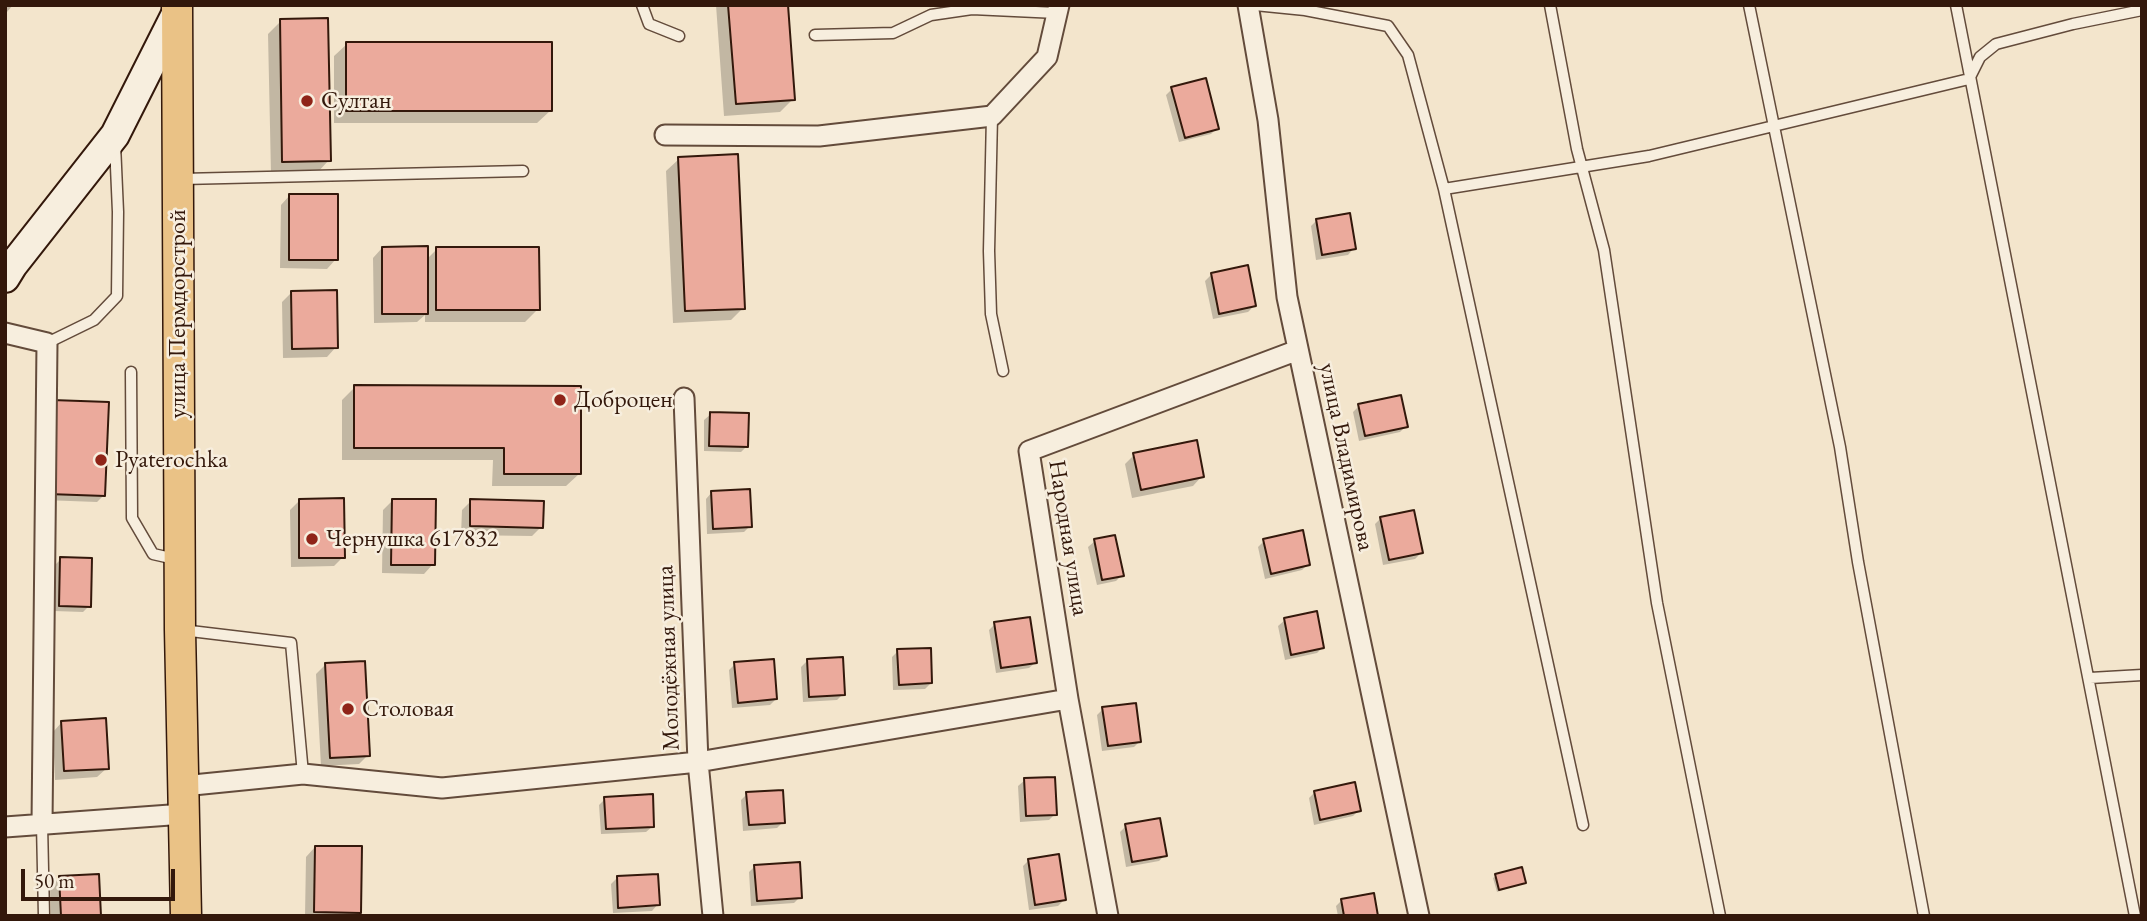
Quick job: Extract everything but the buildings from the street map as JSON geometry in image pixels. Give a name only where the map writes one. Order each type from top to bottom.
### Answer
[{"type":"main road","name":"улица Пермдорстрой","points":[[177,9],[179,560],[186,916]]},
{"type":"street","name":"улица Владимирова","points":[[1248,5],[1268,120],[1287,296],[1419,916]]},
{"type":"street","points":[[5,278],[115,135],[177,9]]},
{"type":"street","points":[[665,135],[819,136],[992,116],[1046,57],[1058,9]]},
{"type":"street","points":[[5,333],[47,343],[42,824]]},
{"type":"street","name":"Народная улица","points":[[1108,916],[1068,699],[1029,451],[1298,350]]},
{"type":"street","name":"Молодёжная улица","points":[[684,398],[698,762],[713,916]]},
{"type":"street","points":[[5,827],[42,824],[183,800],[303,774],[442,788],[698,762],[1068,699]]},
{"type":"lane","points":[[642,5],[649,24],[679,36]]},
{"type":"lane","points":[[1255,5],[1305,10],[1388,26],[1408,55],[1444,189],[1583,825]]},
{"type":"lane","points":[[1550,5],[1582,166],[1604,250],[1657,603],[1720,916]]},
{"type":"lane","points":[[1749,5],[1840,447],[1858,562],[1924,916]]},
{"type":"lane","points":[[1956,5],[2135,916]]},
{"type":"lane","points":[[815,36],[893,33],[930,15],[972,9],[1058,9]]},
{"type":"lane","points":[[1444,189],[1649,156],[1969,79],[1980,57],[1996,44],[2142,10]]},
{"type":"lane","points":[[992,116],[989,251],[991,314],[1003,371]]},
{"type":"lane","points":[[47,343],[94,320],[117,296],[115,135]]},
{"type":"lane","points":[[178,179],[523,171]]},
{"type":"lane","points":[[131,372],[132,517],[153,554],[179,560]]},
{"type":"lane","points":[[180,630],[291,643],[303,774]]},
{"type":"lane","points":[[2090,678],[2142,675]]},
{"type":"lane","points":[[42,824],[44,916]]},
{"type":"place","name":"Султан","points":[[307,101]]},
{"type":"place","name":"Доброцен","points":[[560,400]]},
{"type":"place","name":"Pyaterochka","points":[[101,460]]},
{"type":"place","name":"Чернушка 617832","points":[[312,539]]},
{"type":"place","name":"Столовая","points":[[348,709]]}]
